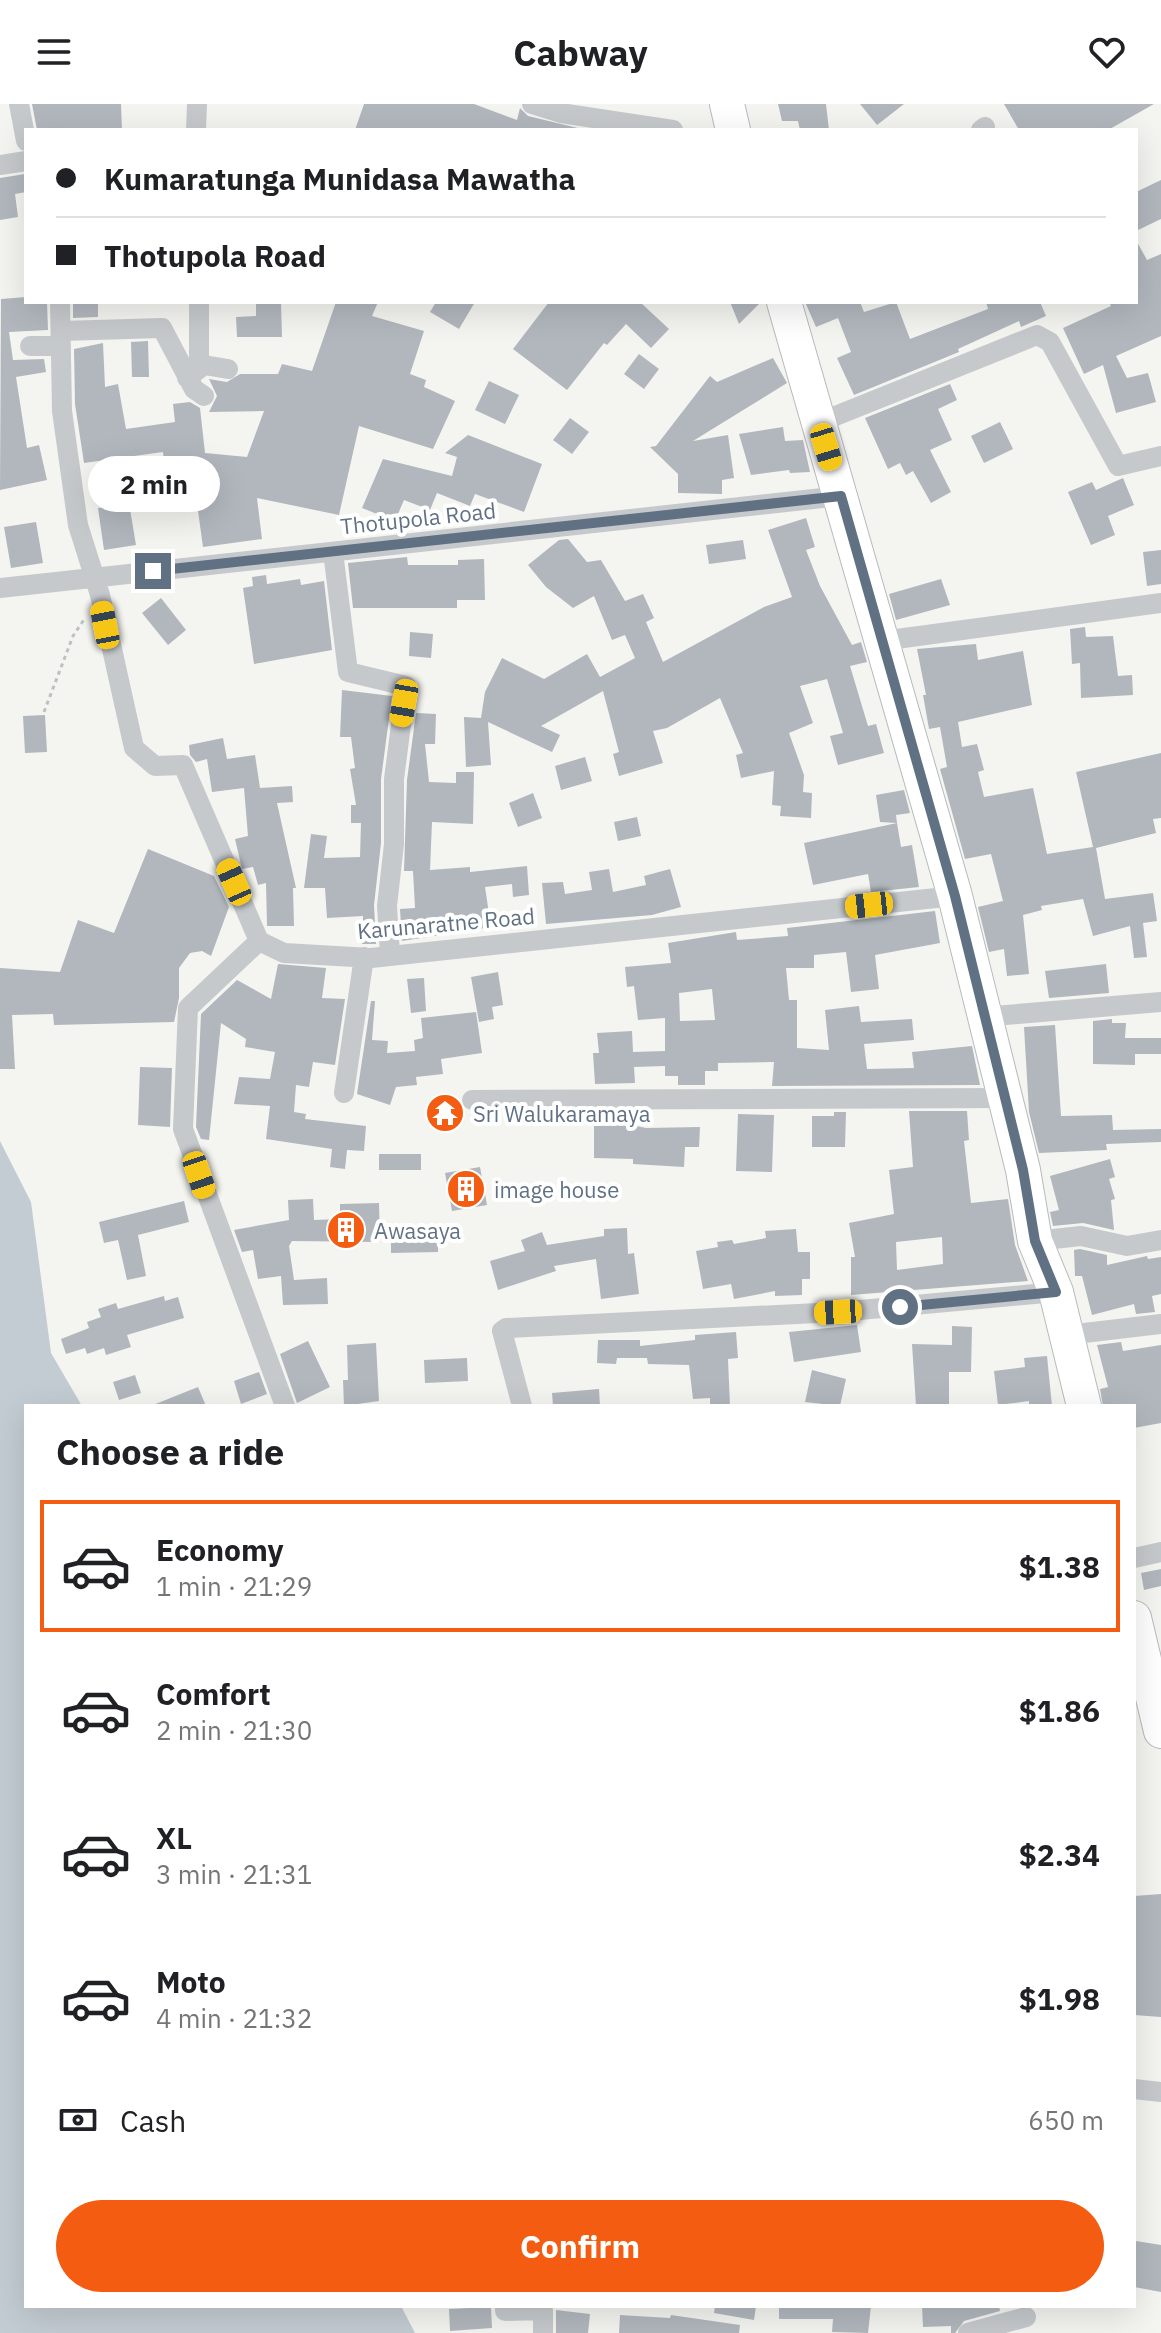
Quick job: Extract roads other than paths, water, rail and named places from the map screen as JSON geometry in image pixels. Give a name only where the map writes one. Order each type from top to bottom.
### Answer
[{"type":"highway","points":[[727,104],[733,128]]},
{"type":"highway","points":[[785,304],[955,896],[982,1017],[1023,1170],[1035,1241],[1056,1292],[1084,1404]]},
{"type":"highway","points":[[1136,1626],[1161,1731]]},
{"type":"street","points":[[19,104],[24,130]]},
{"type":"street","points":[[196,128],[197,104]]},
{"type":"street","points":[[532,104],[561,113],[660,128]]},
{"type":"street","points":[[0,165],[24,161]]},
{"type":"street","points":[[60,304],[62,411],[78,525],[96,586],[134,748],[155,766],[183,765],[259,941],[188,1008],[183,1129],[284,1404]]},
{"type":"street","points":[[199,304],[199,359],[204,365],[228,369]]},
{"type":"street","points":[[30,346],[61,339],[162,328],[187,378],[204,396]]},
{"type":"street","points":[[818,423],[1037,335],[1050,342],[1118,466],[1161,456]]},
{"type":"street","points":[[187,378],[204,365]]},
{"type":"street","name":"Thotupola Road","points":[[0,588],[96,586],[333,552],[841,496]]},
{"type":"street","points":[[333,552],[348,672],[406,686],[394,779],[394,844],[387,906],[390,955]]},
{"type":"street","points":[[882,641],[1161,603]]},
{"type":"street","name":"Karunaratne Road","points":[[259,941],[284,953],[364,957],[955,896]]},
{"type":"street","points":[[344,1093],[364,957]]},
{"type":"street","points":[[982,1017],[1161,1002]]},
{"type":"street","points":[[472,1100],[1005,1098]]},
{"type":"street","points":[[1035,1241],[1081,1236],[1127,1246],[1161,1240]]},
{"type":"street","points":[[521,1404],[502,1331],[506,1328],[838,1312],[1056,1292]]},
{"type":"street","points":[[1067,1335],[1161,1324]]},
{"type":"street","points":[[1136,1558],[1161,1552]]},
{"type":"street","points":[[1136,2089],[1161,2092]]},
{"type":"street","points":[[505,2308],[505,2311],[543,2310],[543,2333]]},
{"type":"street","points":[[968,2333],[1026,2317]]},
{"type":"place","name":"Sri Walukaramaya","points":[[445,1113]]},
{"type":"place","name":"image house","points":[[466,1189]]},
{"type":"place","name":"Awasaya","points":[[346,1230]]}]
